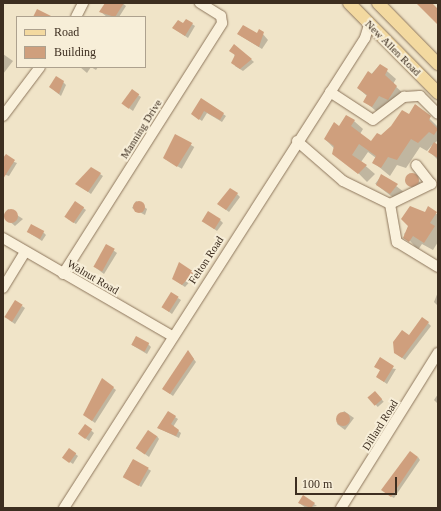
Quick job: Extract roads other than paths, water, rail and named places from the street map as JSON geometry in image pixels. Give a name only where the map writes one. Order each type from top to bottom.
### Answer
[{"type":"main road","name":"New Allen Road","points":[[349,3],[369,25],[438,93]]},
{"type":"main road","name":"New Allen Road","points":[[378,3],[438,64]]},
{"type":"street","points":[[77,16],[84,3]]},
{"type":"street","name":"Manning Drive","points":[[63,274],[222,23],[221,16],[200,3]]},
{"type":"street","name":"Felton Road","points":[[64,508],[172,336],[330,92],[369,25]]},
{"type":"street","points":[[3,116],[39,68]]},
{"type":"street","points":[[330,92],[373,120],[404,97],[420,96],[438,114]]},
{"type":"street","points":[[297,141],[343,182],[390,204]]},
{"type":"street","points":[[390,204],[431,184],[416,165]]},
{"type":"street","points":[[390,204],[397,242],[438,267]]},
{"type":"street","name":"Walnut Road","points":[[3,238],[172,336]]},
{"type":"street","points":[[3,288],[25,252]]},
{"type":"street","name":"Dillard Road","points":[[341,508],[438,354]]}]
